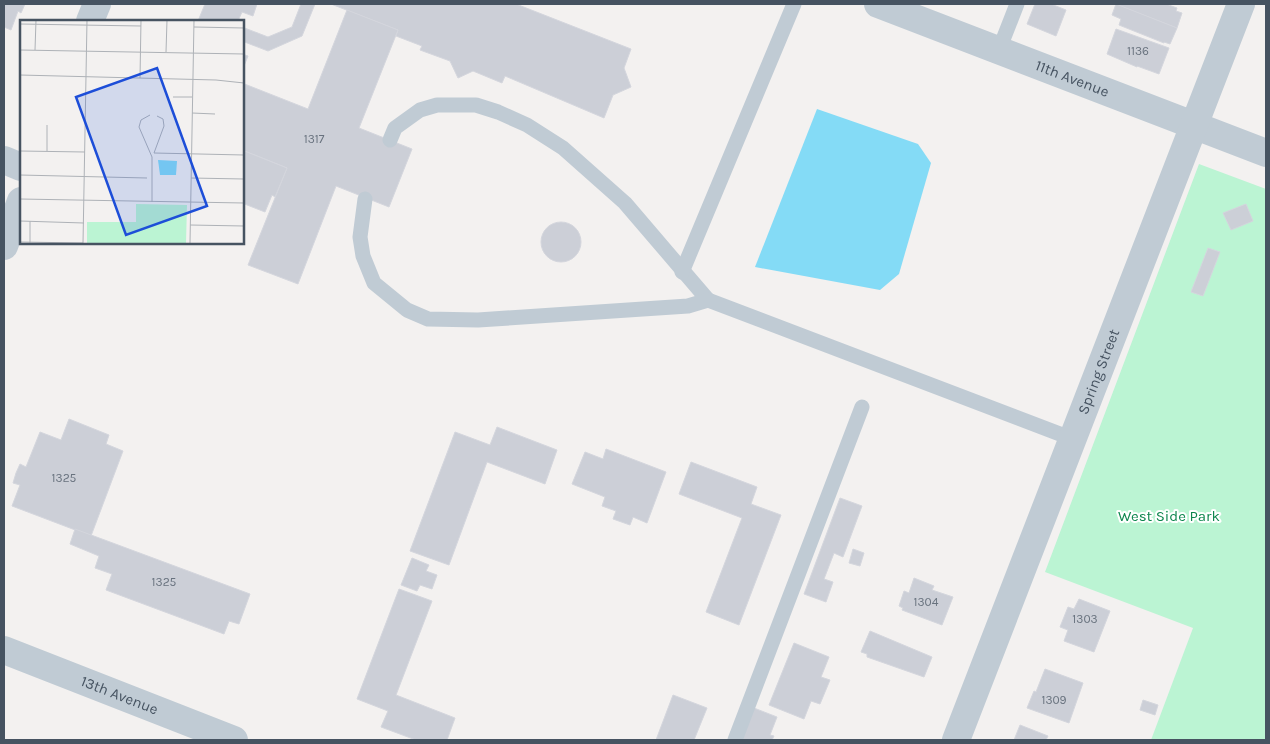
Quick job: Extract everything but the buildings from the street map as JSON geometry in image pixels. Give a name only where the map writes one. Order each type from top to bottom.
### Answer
[{"type":"street","points":[[90,20],[97,4]]},
{"type":"street","name":"11th Avenue","points":[[878,4],[1266,153]]},
{"type":"street","name":"Spring Street","points":[[956,740],[1241,4]]},
{"type":"street","points":[[4,160],[20,166]]},
{"type":"street","points":[[4,246],[20,204]]},
{"type":"street","name":"13th Avenue","points":[[4,650],[234,740]]},
{"type":"lane","points":[[682,272],[794,4]]},
{"type":"lane","points":[[999,50],[1017,4]]},
{"type":"lane","points":[[390,140],[395,128],[420,110],[437,105],[476,105],[498,112],[526,125],[563,148],[625,203],[682,272],[708,300],[1073,439]]},
{"type":"lane","points":[[365,199],[360,237],[363,256],[374,283],[407,310],[428,319],[478,320],[688,306],[708,300]]},
{"type":"lane","points":[[735,740],[862,407]]},
{"type":"green space","name":"West Side Park","points":[[1199,164],[1266,189],[1266,740],[1151,740],[1193,628],[1045,572]]},
{"type":"water","points":[[817,109],[918,144],[931,163],[899,274],[880,290],[755,267]]}]
